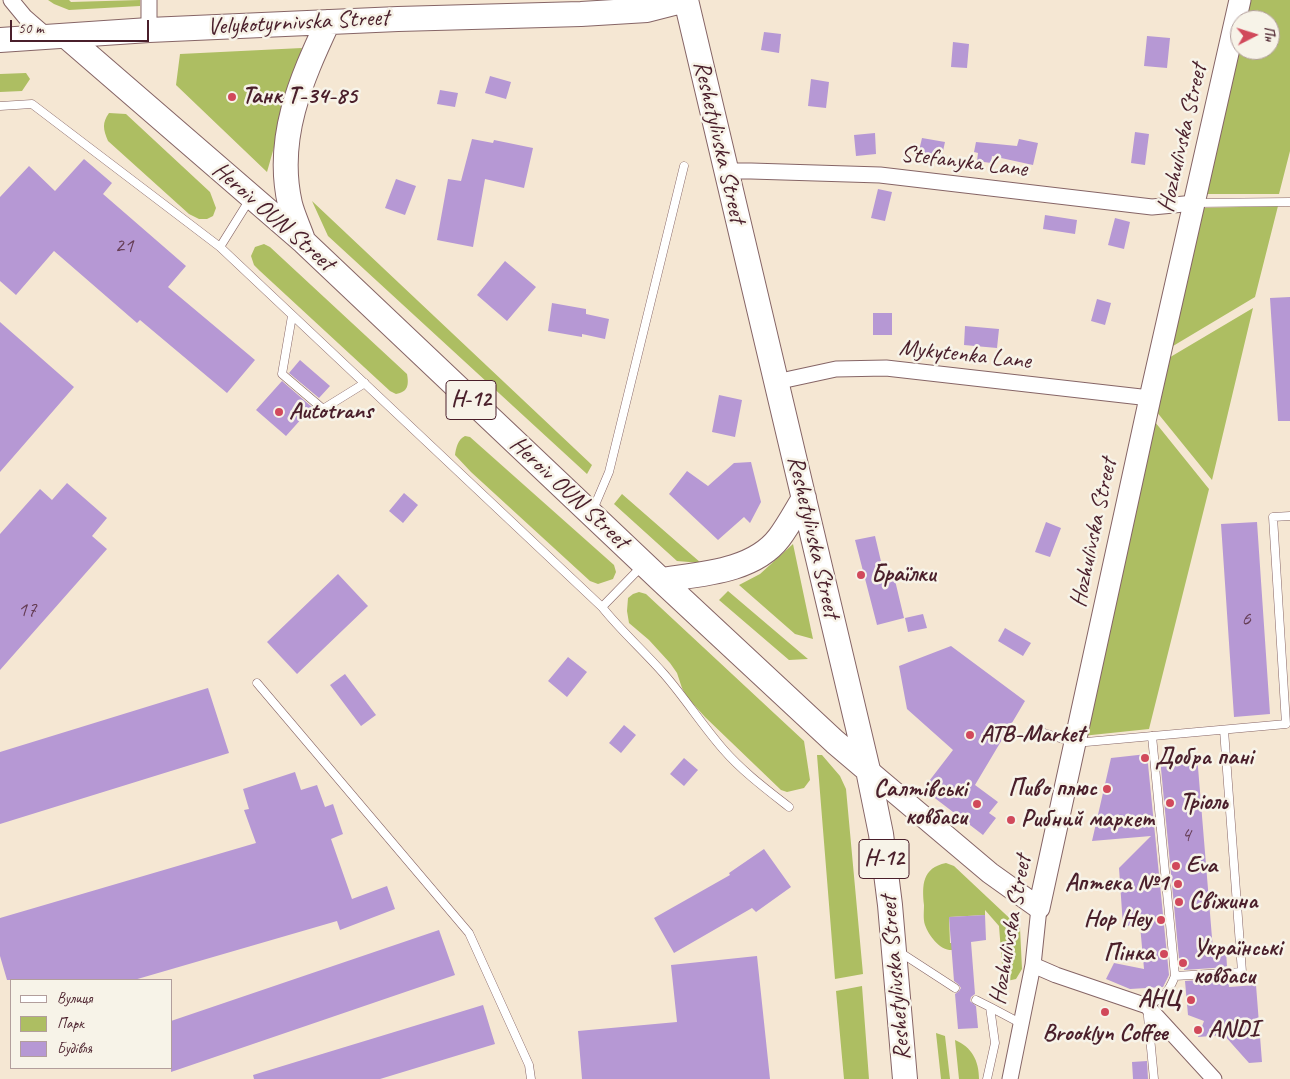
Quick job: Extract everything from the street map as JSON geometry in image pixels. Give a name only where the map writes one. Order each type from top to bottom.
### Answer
[{"type":"main road","name":"Velykotyrnivska Street","points":[[0,40],[149,30],[581,14],[647,10],[686,0]]},
{"type":"main road","name":"Reshetylivska Street","points":[[686,0],[868,770],[881,834],[895,949],[905,1079]]},
{"type":"main road","points":[[304,242],[290,206],[285,162],[287,137],[300,86],[328,22]]},
{"type":"main road","name":"Heroiv OUN Street","points":[[57,37],[304,242],[827,735],[868,770]]},
{"type":"main road","points":[[653,572],[718,571],[754,559],[764,553],[779,539],[804,498]]},
{"type":"street","points":[[11,0],[25,16],[57,37]]},
{"type":"street","points":[[149,30],[150,0]]},
{"type":"street","name":"Hozhulivska Street","points":[[1010,1079],[1033,965],[1039,908],[1150,398],[1240,0]]},
{"type":"street","name":"Stefanyka Lane","points":[[726,172],[751,170],[880,175],[1152,207],[1195,203]]},
{"type":"street","name":"Mykytenka Lane","points":[[776,382],[836,370],[886,368],[1150,398]]},
{"type":"street","points":[[868,770],[990,873],[1039,908]]},
{"type":"street","points":[[1033,965],[1056,975],[1147,1006],[1214,1079]]},
{"type":"lane","points":[[0,106],[32,104],[220,247],[602,606],[618,627],[642,649],[666,676],[724,751],[756,781],[789,807]]},
{"type":"lane","points":[[592,513],[609,472],[684,166]]},
{"type":"lane","points":[[220,247],[251,197]]},
{"type":"lane","points":[[1195,203],[1290,202]]},
{"type":"lane","points":[[292,316],[282,374],[323,409],[364,383]]},
{"type":"lane","points":[[1032,730],[1075,743],[1286,724],[1273,517],[1290,516]]},
{"type":"lane","points":[[602,606],[653,572]]},
{"type":"lane","points":[[257,683],[469,933],[529,1065],[531,1079]]},
{"type":"lane","points":[[1174,976],[1242,972],[1224,730]]},
{"type":"lane","points":[[1152,736],[1174,976],[1170,990],[1161,999],[1147,1006],[1154,1079]]},
{"type":"lane","points":[[895,949],[955,988]]},
{"type":"lane","points":[[976,1000],[1022,1024]]},
{"type":"lane","points":[[987,1079],[995,1043],[990,1007]]},
{"type":"green space","points":[[48,0],[69,0],[71,2],[140,0],[140,6],[69,10]]},
{"type":"green space","points":[[1248,0],[1290,0],[1290,151],[1279,194],[1205,194],[1234,60],[1280,60],[1280,10],[1246,10]]},
{"type":"green space","points":[[302,48],[267,172],[176,85],[180,54]]},
{"type":"green space","points":[[26,73],[30,79],[22,91],[0,92],[0,74]]},
{"type":"green space","points":[[109,113],[126,114],[210,192],[216,208],[213,216],[207,219],[199,219],[189,214],[108,141],[104,126]]},
{"type":"green space","points":[[312,201],[592,465],[587,474],[328,236]]},
{"type":"green space","points":[[1278,206],[1255,297],[1168,349],[1201,208]]},
{"type":"green space","points":[[264,244],[270,247],[407,374],[408,385],[403,392],[396,394],[390,391],[254,265],[251,256],[255,247]]},
{"type":"green space","points":[[1253,308],[1212,480],[1156,411],[1167,359]]},
{"type":"green space","points":[[1155,422],[1209,489],[1149,729],[1082,736]]},
{"type":"green space","points":[[465,436],[470,437],[614,565],[616,572],[613,579],[598,584],[590,581],[471,472],[455,455],[459,441]]},
{"type":"green space","points":[[622,494],[701,563],[677,561],[614,504]]},
{"type":"green space","points":[[793,544],[813,639],[795,634],[739,585],[760,574]]},
{"type":"green space","points":[[728,591],[808,659],[789,660],[719,600]]},
{"type":"green space","points":[[639,592],[646,594],[804,741],[810,780],[804,788],[787,792],[781,790],[705,717],[687,697],[677,673],[670,663],[649,640],[629,623],[627,611],[628,598]]},
{"type":"green space","points":[[817,755],[822,755],[840,776],[846,789],[863,974],[835,979]]},
{"type":"green space","points":[[946,863],[954,866],[1020,928],[1022,969],[1016,979],[1007,981],[1003,977],[999,926],[985,910],[985,915],[949,917],[950,943],[966,942],[953,950],[948,950],[939,945],[929,934],[924,920],[923,891],[925,878],[932,869]]},
{"type":"green space","points":[[862,986],[869,1079],[844,1079],[836,991]]},
{"type":"green space","points":[[936,1033],[945,1036],[950,1079],[941,1079]]},
{"type":"green space","points":[[955,1040],[966,1047],[973,1055],[978,1066],[979,1079],[959,1079]]},
{"type":"building","points":[[764,32],[781,34],[779,53],[761,50]]},
{"type":"building","points":[[1147,36],[1170,38],[1167,68],[1144,66]]},
{"type":"building","points":[[953,42],[969,44],[967,68],[951,67]]},
{"type":"building","points":[[490,76],[511,82],[506,99],[485,93]]},
{"type":"building","points":[[811,79],[829,82],[826,108],[808,106]]},
{"type":"building","points":[[440,90],[458,93],[455,107],[437,104]]},
{"type":"building","points":[[1135,132],[1149,134],[1145,165],[1131,163]]},
{"type":"building","points":[[875,133],[876,154],[856,156],[854,135]]},
{"type":"building","points":[[922,138],[945,142],[941,160],[918,155]]},
{"type":"building","points":[[472,139],[493,143],[494,140],[533,148],[524,188],[485,179],[473,247],[437,240],[448,179],[461,181]]},
{"type":"building","points":[[1019,139],[1038,143],[1033,165],[992,156],[991,163],[977,161],[978,153],[974,152],[976,142],[1017,146]]},
{"type":"building","points":[[84,159],[112,183],[103,194],[186,266],[168,287],[255,360],[227,393],[140,320],[137,323],[54,251],[16,295],[0,281],[0,197],[29,166],[55,191]]},
{"type":"building","points":[[396,179],[416,186],[405,215],[385,208]]},
{"type":"building","points":[[878,189],[892,192],[885,221],[871,218]]},
{"type":"building","points":[[1045,215],[1077,220],[1075,234],[1043,229]]},
{"type":"building","points":[[1115,218],[1130,222],[1124,249],[1108,245]]},
{"type":"building","points":[[505,261],[536,287],[507,321],[477,295]]},
{"type":"building","points":[[1290,297],[1290,421],[1278,421],[1270,298]]},
{"type":"building","points":[[1097,299],[1111,303],[1105,325],[1091,321]]},
{"type":"building","points":[[552,303],[586,309],[586,314],[609,319],[605,339],[582,334],[582,337],[548,331]]},
{"type":"building","points":[[873,313],[892,313],[892,335],[873,335]]},
{"type":"building","points":[[0,322],[74,387],[0,472]]},
{"type":"building","points":[[965,326],[999,329],[997,348],[964,345]]},
{"type":"building","points":[[300,360],[330,386],[319,398],[289,373]]},
{"type":"building","points":[[282,381],[312,407],[286,436],[256,410]]},
{"type":"building","points":[[719,395],[742,400],[735,437],[712,432]]},
{"type":"building","points":[[751,462],[761,502],[750,523],[744,517],[718,540],[669,494],[687,471],[708,486],[734,463]]},
{"type":"building","points":[[67,483],[107,518],[92,536],[107,549],[0,670],[0,534],[40,489],[52,500]]},
{"type":"building","points":[[404,493],[418,505],[403,523],[389,511]]},
{"type":"building","points":[[1046,522],[1061,528],[1050,557],[1035,552]]},
{"type":"building","points":[[1257,522],[1270,714],[1234,717],[1221,524]]},
{"type":"building","points":[[875,536],[884,574],[893,572],[904,618],[877,625],[855,540]]},
{"type":"building","points":[[338,574],[368,606],[297,674],[267,642]]},
{"type":"building","points":[[923,614],[927,628],[908,632],[905,618]]},
{"type":"building","points":[[1005,628],[1031,643],[1023,656],[998,641]]},
{"type":"building","name":"ATB-Market","points":[[951,646],[1025,701],[975,785],[998,802],[989,813],[996,818],[983,835],[923,789],[953,750],[907,709],[899,666]]},
{"type":"building","points":[[568,657],[587,672],[567,697],[548,681]]},
{"type":"building","points":[[345,674],[376,715],[361,726],[330,685]]},
{"type":"building","points":[[208,688],[229,753],[0,824],[0,752]]},
{"type":"building","points":[[624,725],[636,735],[621,753],[609,743]]},
{"type":"building","points":[[1147,754],[1169,975],[1163,987],[1130,989],[1106,979],[1114,963],[1144,969],[1140,925],[1123,926],[1119,868],[1151,836],[1092,841],[1111,758]]},
{"type":"building","points":[[1197,755],[1213,950],[1226,949],[1227,967],[1184,970],[1184,965],[1180,969],[1160,758]]},
{"type":"building","points":[[684,758],[698,770],[684,786],[670,774]]},
{"type":"building","points":[[295,772],[301,790],[317,785],[325,807],[333,804],[343,834],[331,839],[352,899],[387,886],[395,909],[340,930],[337,921],[137,979],[7,980],[0,956],[0,918],[256,843],[244,810],[249,809],[243,789]]},
{"type":"building","points":[[764,849],[791,887],[756,912],[752,908],[674,953],[654,918],[730,875],[729,873]]},
{"type":"building","points":[[985,915],[986,940],[971,942],[975,994],[971,997],[970,1001],[976,1006],[978,1028],[958,1029],[955,994],[961,988],[954,981],[949,917]]},
{"type":"building","points":[[439,930],[455,975],[171,1072],[172,1021]]},
{"type":"building","points":[[757,956],[770,1079],[582,1079],[578,1031],[677,1022],[671,965]]},
{"type":"building","points":[[1228,978],[1229,987],[1256,985],[1262,1062],[1249,1063],[1224,1035],[1198,1037],[1204,1021],[1188,1015],[1185,981]]},
{"type":"building","points":[[483,1005],[495,1044],[380,1079],[254,1079],[253,1075]]},
{"type":"building","points":[[1147,1061],[1148,1079],[1133,1079],[1132,1062]]},
{"type":"place","name":"Танк Т-34-85","points":[[232,97]]},
{"type":"place","name":"Autotrans","points":[[279,412]]},
{"type":"place","name":"Браїлки","points":[[861,575]]},
{"type":"place","name":"ATB-Market","points":[[970,735]]},
{"type":"place","name":"Добра пані","points":[[1145,758]]},
{"type":"place","name":"Пиво плюс","points":[[1107,789]]},
{"type":"place","name":"Тріоль","points":[[1170,803]]},
{"type":"place","name":"Салтівські ковбаси","points":[[977,804]]},
{"type":"place","name":"Рибний маркет","points":[[1011,820]]},
{"type":"place","name":"Eva","points":[[1176,866]]},
{"type":"place","name":"Аптека №1","points":[[1178,884]]},
{"type":"place","name":"Свіжина","points":[[1179,902]]},
{"type":"place","name":"Hop Hey","points":[[1161,920]]},
{"type":"place","name":"Пінка","points":[[1164,954]]},
{"type":"place","name":"Українські ковбаси","points":[[1183,963]]},
{"type":"place","name":"АНЦ","points":[[1191,1000]]},
{"type":"place","name":"Brooklyn Coffee","points":[[1105,1012]]},
{"type":"place","name":"ANDI","points":[[1198,1030]]}]
